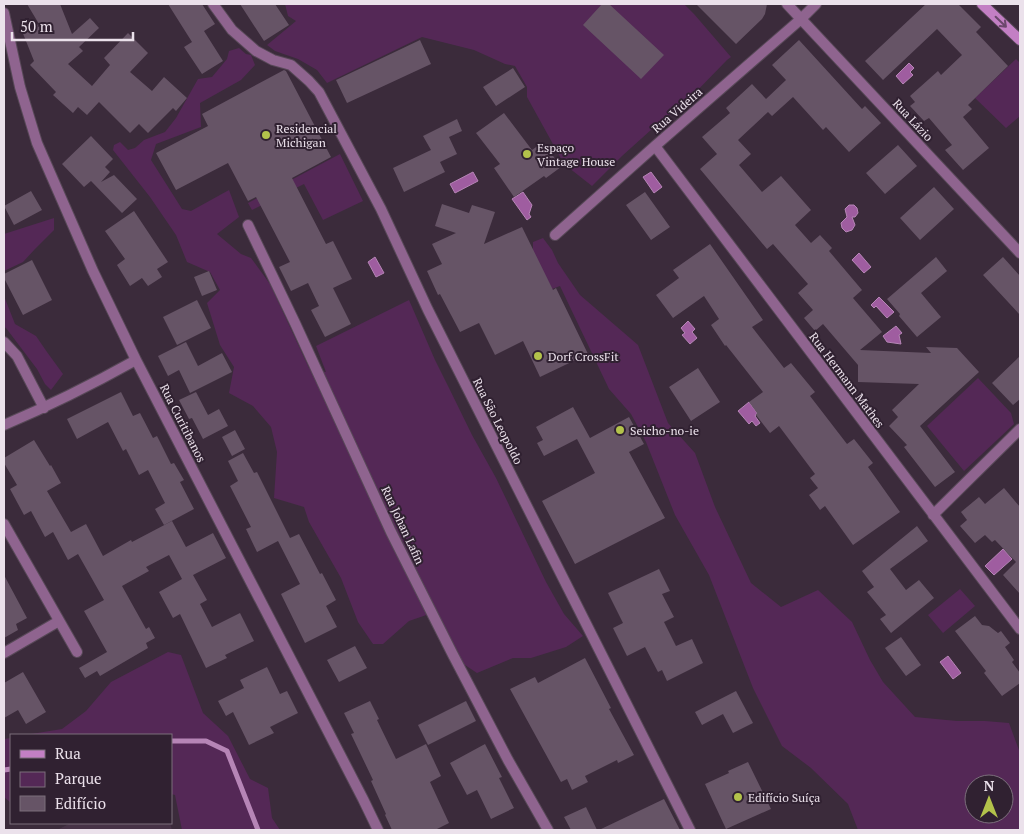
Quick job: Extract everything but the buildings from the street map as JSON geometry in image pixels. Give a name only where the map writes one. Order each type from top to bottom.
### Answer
[{"type":"main road","points":[[982,4],[1020,40]]},
{"type":"street","name":"Rua São Leopoldo","points":[[213,4],[232,30],[256,51],[272,60],[291,65],[319,92],[382,209],[428,310],[690,830]]},
{"type":"street","name":"Rua Lázio","points":[[787,4],[1020,253]]},
{"type":"street","name":"Rua Videira","points":[[555,235],[816,4]]},
{"type":"street","name":"Rua Curitibanos","points":[[4,12],[20,87],[37,143],[93,271],[136,360],[378,830]]},
{"type":"street","name":"Rua Hermann Mathes","points":[[655,146],[933,515],[1019,623]]},
{"type":"street","name":"Rua Johan Lafin","points":[[248,225],[391,532],[508,760],[548,830]]},
{"type":"street","points":[[4,342],[17,356],[44,408]]},
{"type":"street","points":[[4,425],[44,408],[136,360]]},
{"type":"street","points":[[933,515],[1020,429]]},
{"type":"street","points":[[4,524],[77,652]]},
{"type":"street","points":[[4,653],[59,621]]},
{"type":"shaded area","points":[[909,63],[914,68],[910,72],[913,75],[903,84],[896,76]]},
{"type":"shaded area","points":[[473,172],[478,181],[455,193],[450,184]]},
{"type":"shaded area","points":[[651,172],[662,187],[654,193],[643,177]]},
{"type":"shaded area","points":[[523,192],[532,205],[529,214],[531,217],[527,220],[512,199]]},
{"type":"shaded area","points":[[849,205],[854,205],[858,213],[855,217],[852,217],[855,225],[852,230],[846,232],[842,228],[841,223],[847,217],[845,209]]},
{"type":"shaded area","points":[[859,253],[871,267],[864,273],[852,260]]},
{"type":"shaded area","points":[[375,257],[384,273],[376,277],[368,262]]},
{"type":"shaded area","points":[[879,297],[894,312],[887,318],[876,306],[874,308],[871,305]]},
{"type":"shaded area","points":[[688,321],[695,329],[692,332],[697,338],[690,344],[682,335],[685,333],[681,328]]},
{"type":"shaded area","points":[[896,326],[902,333],[899,335],[901,344],[887,342],[883,336]]},
{"type":"shaded area","points":[[749,402],[757,413],[755,416],[760,423],[756,426],[752,421],[749,424],[738,411]]},
{"type":"shaded area","points":[[1003,549],[1012,559],[994,575],[985,566]]},
{"type":"shaded area","points":[[948,656],[961,673],[953,679],[940,662]]},
{"type":"shaded area","points":[[69,824],[170,824],[172,830],[57,830]]},
{"type":"green space","points":[[285,4],[684,4],[731,57],[690,98],[652,129],[592,186],[564,164],[527,97],[527,87],[515,66],[505,64],[474,50],[422,37],[327,83],[317,70],[298,59],[275,51],[267,45],[296,21],[288,16]]},
{"type":"green space","points":[[239,48],[246,54],[251,55],[255,65],[241,80],[200,103],[201,127],[156,144],[151,160],[182,209],[191,211],[229,190],[239,217],[217,234],[241,254],[251,258],[270,284],[309,368],[326,372],[316,346],[409,300],[435,360],[472,435],[496,478],[546,582],[564,614],[583,636],[566,647],[531,658],[513,658],[477,673],[462,663],[435,612],[409,621],[383,644],[373,644],[358,622],[341,578],[309,522],[304,507],[274,498],[277,452],[271,427],[253,406],[229,393],[234,367],[220,345],[207,303],[220,290],[210,272],[187,262],[176,235],[150,197],[113,150],[114,145],[120,142],[128,150],[135,148],[144,140],[165,132],[176,118],[198,79],[212,77],[227,59],[229,51]]},
{"type":"green space","points":[[1016,59],[1020,63],[1020,116],[1006,128],[975,98]]},
{"type":"green space","points":[[340,154],[363,201],[323,220],[304,184],[252,210],[248,203]]},
{"type":"green space","points":[[54,218],[54,230],[23,262],[4,271],[4,234]]},
{"type":"green space","points":[[543,238],[580,295],[638,345],[668,423],[695,453],[715,507],[751,583],[781,607],[818,590],[852,622],[883,682],[915,717],[1009,723],[1020,753],[1020,830],[858,830],[848,804],[811,768],[782,746],[753,688],[709,575],[675,515],[646,442],[631,414],[609,389],[560,286],[552,289],[533,251],[533,242]]},
{"type":"green space","points":[[4,296],[15,324],[36,336],[63,374],[51,390],[4,327]]},
{"type":"green space","points":[[978,378],[1011,413],[1014,424],[964,471],[927,426]]},
{"type":"green space","points":[[960,589],[975,606],[943,633],[928,615]]},
{"type":"green space","points":[[168,652],[181,655],[203,713],[228,736],[250,779],[268,788],[272,818],[280,830],[182,830],[175,795],[172,794],[172,734],[31,734],[62,729],[86,711],[111,682]]},
{"type":"green space","points":[[10,738],[10,802],[4,797],[4,739]]},
{"type":"waterway","points":[[172,741],[206,741],[227,751],[258,830]]},
{"type":"waterway","points":[[4,770],[10,769]]},
{"type":"place","name":"Residencial Michigan","points":[[266,135]]},
{"type":"place","name":"Espaço Vintage House","points":[[527,154]]},
{"type":"place","name":"Dorf CrossFit","points":[[538,356]]},
{"type":"place","name":"Seicho-no-ie","points":[[620,430]]},
{"type":"place","name":"Edifício Suíça","points":[[738,797]]}]
